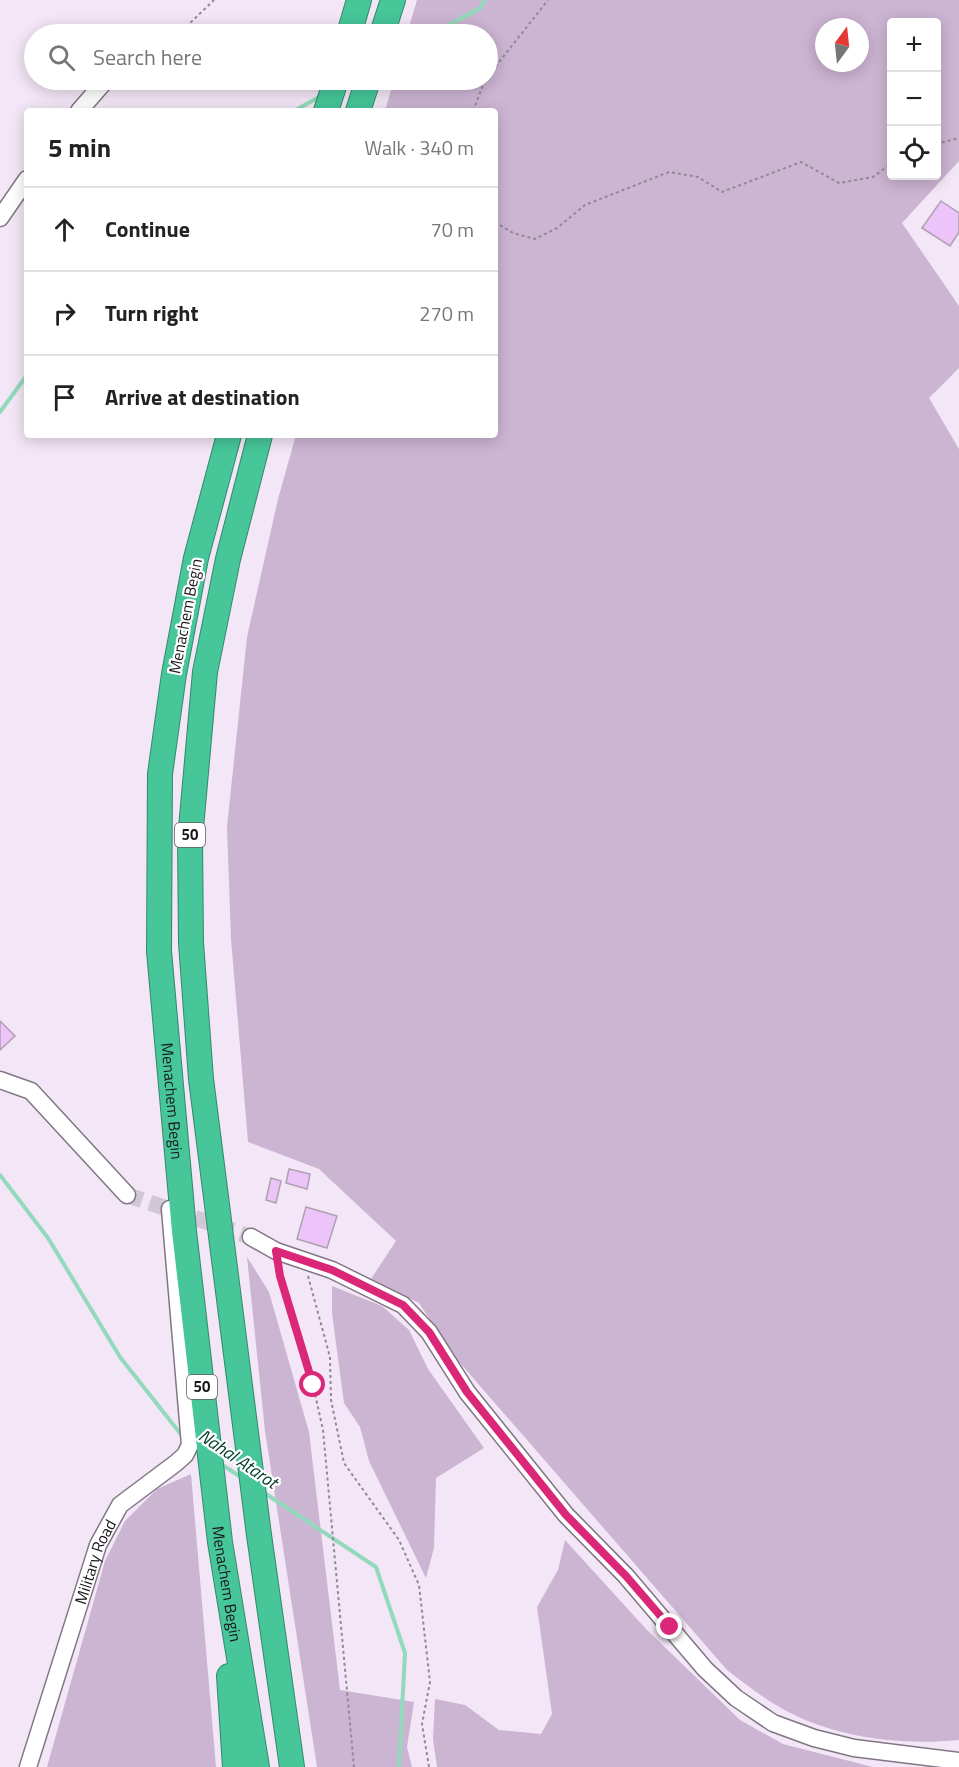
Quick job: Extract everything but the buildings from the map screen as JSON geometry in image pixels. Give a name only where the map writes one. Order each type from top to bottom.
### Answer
[{"type":"highway","points":[[352,24],[359,0]]},
{"type":"highway","points":[[385,24],[393,0]]},
{"type":"highway","points":[[327,108],[333,90]]},
{"type":"highway","points":[[359,108],[365,90]]},
{"type":"highway","name":"Menachem Begin","points":[[228,438],[196,558],[174,674],[160,774],[159,951],[184,1232],[220,1542],[258,1767]]},
{"type":"highway","name":"Menachem Begin","points":[[259,438],[228,559],[205,672],[190,839],[191,943],[201,1079],[259,1535],[292,1760]]},
{"type":"highway","points":[[220,1542],[235,1767]]},
{"type":"street","points":[[82,108],[97,90]]},
{"type":"street","points":[[0,218],[24,183]]},
{"type":"street","points":[[0,1080],[32,1091],[127,1195]]},
{"type":"street","name":"Military Road","points":[[28,1767],[98,1545],[120,1505],[176,1463],[185,1455],[190,1445],[170,1204]]},
{"type":"street","points":[[251,1237],[276,1251],[332,1270],[403,1305],[422,1325],[467,1392],[566,1515],[626,1576],[705,1669],[736,1698],[773,1723],[814,1738],[854,1748],[959,1761]]},
{"type":"path","points":[[189,24],[214,0]]},
{"type":"path","points":[[498,63],[548,0]]},
{"type":"path","points":[[474,108],[480,90]]},
{"type":"path","points":[[941,143],[959,138]]},
{"type":"path","points":[[498,224],[513,233],[535,239],[557,228],[585,205],[669,172],[698,177],[722,192],[801,162],[839,183],[873,177],[887,166]]},
{"type":"path","points":[[276,1251],[280,1276],[313,1385],[323,1430],[354,1767]]},
{"type":"path","points":[[303,1260],[330,1357],[331,1400],[344,1463],[399,1540],[419,1585],[430,1682],[422,1724],[429,1767]]},
{"type":"shaded area","points":[[417,0],[959,0],[959,161],[902,223],[959,306],[959,368],[929,398],[959,449],[959,1740],[912,1742],[841,1732],[796,1716],[757,1693],[727,1670],[454,1356],[419,1303],[371,1279],[396,1241],[319,1169],[248,1142],[231,939],[227,827],[247,637],[278,499],[295,438],[498,438],[498,108],[386,108],[391,90],[498,90],[498,24],[410,24]]},
{"type":"shaded area","points":[[247,1257],[269,1292],[309,1432],[340,1690],[414,1702],[407,1747],[412,1767],[317,1767],[265,1431]]},
{"type":"shaded area","points":[[332,1286],[382,1306],[409,1330],[428,1369],[484,1448],[436,1478],[434,1548],[426,1578],[369,1461],[360,1427],[344,1403],[332,1313]]},
{"type":"shaded area","points":[[191,1474],[216,1767],[47,1767],[105,1561],[125,1521],[157,1489]]},
{"type":"shaded area","points":[[565,1540],[646,1629],[740,1720],[783,1744],[873,1767],[437,1767],[433,1739],[435,1699],[465,1705],[499,1730],[541,1734],[552,1714],[537,1607],[558,1570]]},
{"type":"waterway","name":"Nahal Atarot","points":[[450,24],[480,8],[485,0]]},
{"type":"waterway","name":"Nahal Atarot","points":[[299,108],[321,96]]},
{"type":"waterway","name":"Nahal Atarot","points":[[0,412],[24,379]]},
{"type":"waterway","name":"Nahal Atarot","points":[[0,1175],[48,1238],[120,1357],[183,1437]]},
{"type":"waterway","name":"Nahal Atarot","points":[[221,1464],[242,1478]]},
{"type":"waterway","name":"Nahal Atarot","points":[[263,1492],[376,1567],[405,1653],[399,1767]]},
{"type":"tunnel","points":[[127,1195],[251,1237]]},
{"type":"route","points":[[313,1385],[280,1276],[276,1251],[332,1270],[403,1305],[429,1332],[448,1366],[467,1392],[566,1515],[626,1576],[670,1627]]}]
